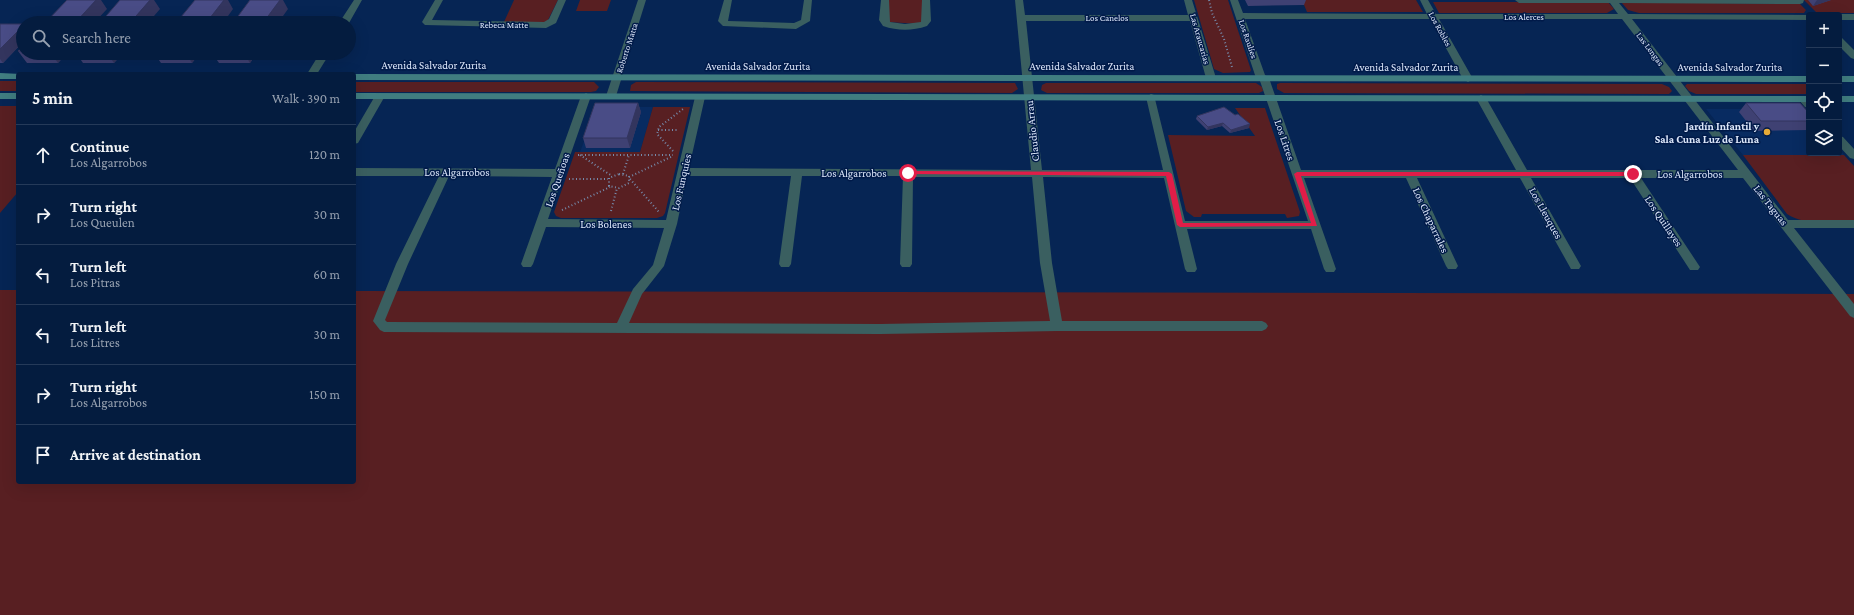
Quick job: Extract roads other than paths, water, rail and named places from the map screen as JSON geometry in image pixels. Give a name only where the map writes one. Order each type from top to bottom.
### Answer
[{"type":"main road","points":[[0,76],[16,76]]},
{"type":"main road","name":"Avenida Salvador Zurita","points":[[356,77],[1806,79]]},
{"type":"main road","points":[[1842,79],[1854,79]]},
{"type":"main road","points":[[0,96],[16,96]]},
{"type":"main road","points":[[356,96],[1687,98],[1806,101]]},
{"type":"main road","points":[[1842,99],[1854,99]]},
{"type":"street","points":[[348,16],[358,0]]},
{"type":"street","name":"Rebeca Matte","points":[[439,0],[427,22],[431,24],[546,25],[554,21],[562,0]]},
{"type":"street","name":"Roberto Matta","points":[[611,96],[642,0]]},
{"type":"street","points":[[728,0],[723,21],[726,24],[789,26],[800,24],[805,21],[808,0]]},
{"type":"street","points":[[885,0],[884,20],[886,24],[893,26],[917,26],[924,24],[926,20],[926,0]]},
{"type":"street","name":"Claudio Arrau","points":[[1019,0],[1046,262],[1057,326]]},
{"type":"street","name":"Las Araucarias","points":[[1188,0],[1211,78]]},
{"type":"street","name":"Los Raulíes","points":[[1234,0],[1263,78]]},
{"type":"street","name":"Los Robles","points":[[1424,0],[1468,79]]},
{"type":"street","points":[[1519,0],[1800,0],[1811,12]]},
{"type":"street","name":"Las Lengas","points":[[1612,0],[1687,98]]},
{"type":"street","name":"Los Alerces","points":[[1240,16],[1806,17]]},
{"type":"street","points":[[1842,17],[1854,17]]},
{"type":"street","name":"Los Canelos","points":[[1020,18],[1194,18]]},
{"type":"street","points":[[1842,43],[1854,56]]},
{"type":"street","points":[[313,72],[321,60]]},
{"type":"street","name":"Los Litres","points":[[1263,78],[1330,269]]},
{"type":"street","points":[[356,138],[380,96]]},
{"type":"street","name":"Los Queñoas","points":[[527,264],[586,96]]},
{"type":"street","name":"Los Funquies","points":[[621,328],[637,292],[658,266],[671,224],[700,97]]},
{"type":"street","points":[[1151,97],[1191,269]]},
{"type":"street","name":"Los Lleuques","points":[[1481,98],[1575,266]]},
{"type":"street","name":"Las Taguas","points":[[1687,98],[1854,313]]},
{"type":"street","points":[[1842,142],[1854,156]]},
{"type":"street","name":"Los Algarrobos","points":[[356,172],[446,172],[558,176]]},
{"type":"street","points":[[446,172],[402,264],[380,321],[384,327],[880,329],[1057,326],[1262,326]]},
{"type":"street","name":"Los Algarrobos","points":[[683,172],[1169,174]]},
{"type":"street","points":[[785,264],[797,173]]},
{"type":"street","points":[[906,264],[908,173]]},
{"type":"street","name":"Los Algarrobos","points":[[1297,174],[1747,174]]},
{"type":"street","name":"Los Chaparrales","points":[[1410,174],[1452,266]]},
{"type":"street","name":"Los Quillayes","points":[[1633,174],[1694,267]]},
{"type":"street","name":"Los Bolenes","points":[[542,221],[608,224],[671,224]]},
{"type":"street","points":[[1786,224],[1854,224]]},
{"type":"street","points":[[1180,225],[1314,225]]},
{"type":"place","name":"Jardín Infantil y Sala Cuna Luz de Luna","points":[[1767,132]]}]
